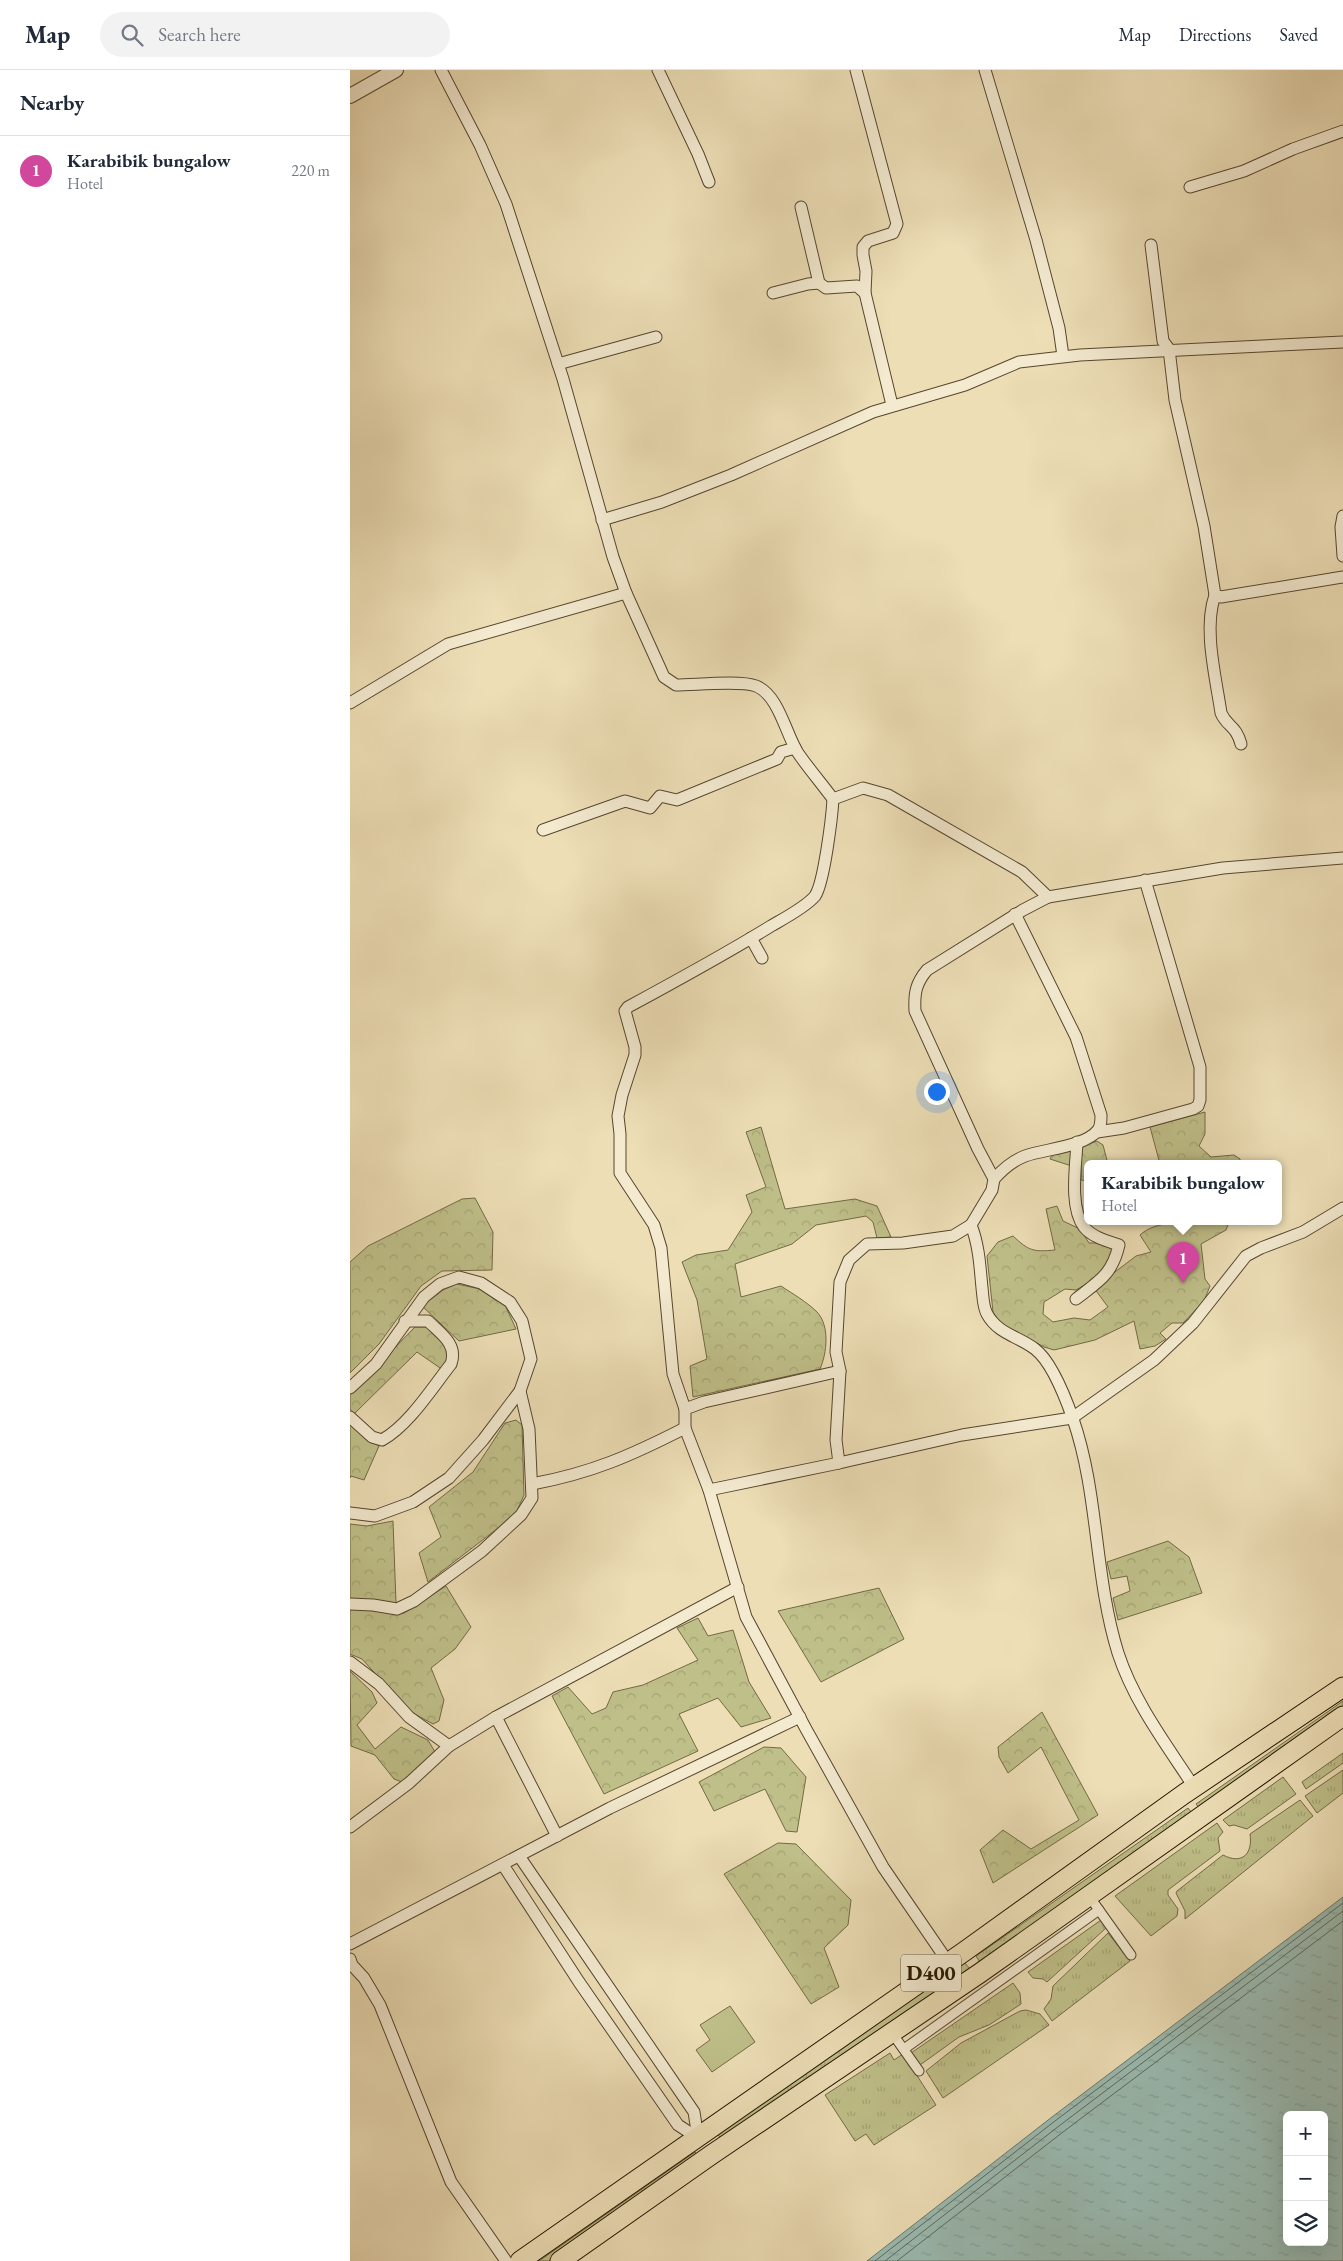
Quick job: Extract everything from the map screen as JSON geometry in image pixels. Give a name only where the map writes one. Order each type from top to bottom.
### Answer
[{"type":"highway","name":"D400","points":[[520,2261],[698,2138],[1194,1787],[1343,1687]]},
{"type":"highway","name":"D400","points":[[560,2261],[711,2155],[892,2033],[1094,1903],[1343,1716]]},
{"type":"highway","points":[[698,2138],[711,2155]]},
{"type":"street","points":[[350,96],[396,70]]},
{"type":"street","points":[[441,70],[480,144],[506,204],[558,364],[602,520],[626,593],[664,677],[669,683],[676,685],[742,684],[756,686],[767,694],[775,706],[795,748],[833,799],[821,882],[814,896],[792,914],[710,963],[628,1007],[625,1011],[635,1047],[635,1056],[622,1095],[618,1116],[620,1173],[654,1225],[661,1248],[673,1374],[685,1409],[685,1428],[709,1490],[746,1617],[883,1867],[948,1962]]},
{"type":"street","points":[[658,70],[698,154],[709,182]]},
{"type":"street","points":[[856,70],[896,224],[893,233],[868,241],[863,247],[866,271],[865,293],[892,405]]},
{"type":"street","points":[[985,70],[1036,240],[1059,328],[1063,356]]},
{"type":"street","points":[[1190,188],[1244,171],[1294,149],[1343,131]]},
{"type":"street","points":[[801,207],[820,283],[826,288],[857,286],[865,293]]},
{"type":"street","points":[[1151,245],[1164,341],[1169,349],[1175,400],[1204,526],[1215,595],[1210,616],[1211,642],[1221,713],[1224,720],[1238,732],[1241,744]]},
{"type":"street","points":[[773,293],[808,284],[820,283]]},
{"type":"street","points":[[558,364],[656,337]]},
{"type":"street","points":[[602,520],[662,502],[731,475],[873,412],[965,385],[1019,362],[1063,356],[1169,349],[1343,342]]},
{"type":"street","points":[[1343,516],[1341,527],[1343,556]]},
{"type":"street","points":[[1215,595],[1221,597],[1343,577]]},
{"type":"street","points":[[350,703],[448,644],[626,593]]},
{"type":"street","points":[[543,830],[626,801],[650,808],[660,796],[676,800],[777,759],[781,752],[795,748]]},
{"type":"street","points":[[833,799],[863,788],[888,795],[1022,872],[1048,896]]},
{"type":"street","points":[[994,1180],[915,1011],[914,994],[918,981],[927,970],[1015,914],[1048,896],[1223,868],[1343,858]]},
{"type":"street","points":[[839,1463],[836,1440],[840,1370],[836,1352],[840,1282],[849,1260],[867,1244],[903,1243],[953,1236],[971,1225],[992,1190],[994,1180],[1012,1162],[1026,1156],[1077,1142],[1097,1132],[1124,1128],[1198,1106],[1200,1100],[1200,1067],[1144,880]]},
{"type":"street","points":[[1015,914],[1076,1037],[1101,1116],[1097,1132]]},
{"type":"street","points":[[751,938],[762,958]]},
{"type":"street","points":[[1076,1299],[1108,1274],[1116,1260],[1119,1244],[1096,1237],[1085,1228],[1076,1211],[1077,1142]]},
{"type":"street","points":[[709,1490],[962,1436],[1072,1418],[1154,1360],[1198,1317],[1246,1256],[1260,1248],[1303,1232],[1343,1208]]},
{"type":"street","points":[[971,1225],[976,1238],[985,1311],[1001,1331],[1035,1349],[1047,1362],[1072,1418],[1092,1494],[1104,1592],[1117,1651],[1129,1684],[1194,1787]]},
{"type":"street","points":[[350,1388],[376,1364],[424,1297],[440,1284],[459,1277],[481,1283],[510,1302],[522,1321],[531,1359],[520,1391],[483,1440],[449,1478],[413,1502],[375,1516],[350,1513]]},
{"type":"street","points":[[350,1417],[372,1437],[382,1440],[392,1435],[452,1364],[454,1355],[452,1345],[428,1321],[405,1321]]},
{"type":"street","points":[[685,1409],[704,1402],[840,1370]]},
{"type":"street","points":[[350,1604],[397,1609],[414,1601],[482,1550],[521,1515],[532,1498],[532,1484],[528,1429],[520,1391]]},
{"type":"street","points":[[532,1484],[565,1478],[599,1468],[640,1451],[685,1428]]},
{"type":"street","points":[[350,1827],[410,1783],[449,1746],[496,1717],[738,1587]]},
{"type":"street","points":[[350,1662],[379,1684],[410,1717],[449,1746]]},
{"type":"street","points":[[496,1717],[556,1836]]},
{"type":"street","points":[[350,1944],[653,1786],[800,1717]]},
{"type":"street","points":[[519,1856],[694,2112],[698,2138]]},
{"type":"street","points":[[503,1865],[579,1982],[678,2125],[698,2138]]},
{"type":"street","points":[[904,2049],[1094,1903],[1131,1955]]},
{"type":"street","points":[[350,1959],[352,1965],[364,1978],[380,2005],[451,2182],[506,2261]]},
{"type":"street","points":[[892,2033],[919,2071]]},
{"type":"green space","points":[[1205,1112],[1205,1134],[1199,1146],[1211,1157],[1234,1155],[1240,1160],[1159,1160],[1150,1127]]},
{"type":"green space","points":[[761,1127],[785,1209],[855,1199],[877,1206],[891,1237],[877,1238],[873,1222],[866,1216],[816,1225],[792,1244],[735,1264],[741,1297],[781,1286],[817,1312],[826,1332],[826,1348],[822,1363],[820,1369],[693,1397],[690,1366],[707,1359],[697,1300],[682,1262],[696,1255],[728,1250],[752,1212],[746,1195],[766,1187],[746,1132]]},
{"type":"green space","points":[[1097,1141],[1103,1145],[1107,1160],[1084,1160],[1084,1180],[1081,1180],[1081,1169],[1050,1159],[1052,1155]]},
{"type":"green space","points":[[475,1198],[493,1232],[492,1270],[442,1271],[421,1286],[379,1344],[350,1373],[350,1262],[368,1246],[462,1199]]},
{"type":"green space","points":[[1057,1206],[1063,1221],[1080,1229],[1089,1243],[1105,1243],[1112,1248],[1106,1269],[1096,1278],[1076,1290],[1065,1289],[1044,1302],[1043,1314],[1053,1322],[1074,1318],[1090,1320],[1108,1307],[1094,1288],[1136,1256],[1151,1252],[1140,1235],[1148,1229],[1159,1225],[1228,1225],[1226,1230],[1201,1244],[1205,1279],[1210,1286],[1204,1301],[1183,1323],[1172,1323],[1160,1333],[1166,1339],[1155,1346],[1140,1349],[1134,1321],[1095,1340],[1054,1350],[1044,1347],[999,1322],[993,1312],[987,1256],[998,1242],[1013,1236],[1028,1248],[1041,1251],[1055,1250],[1046,1209]]},
{"type":"green space","points":[[457,1284],[480,1289],[505,1305],[516,1329],[459,1341],[422,1306],[443,1290]]},
{"type":"green space","points":[[415,1327],[426,1327],[449,1349],[450,1357],[443,1370],[417,1352],[354,1414],[350,1409],[350,1394]]},
{"type":"green space","points":[[516,1420],[522,1425],[524,1495],[515,1515],[428,1582],[419,1553],[441,1537],[429,1507],[473,1472],[505,1423]]},
{"type":"green space","points":[[350,1424],[379,1446],[364,1480],[351,1476],[350,1478]]},
{"type":"green space","points":[[393,1521],[396,1603],[350,1599],[350,1524],[367,1526]]},
{"type":"green space","points":[[1168,1541],[1189,1557],[1202,1593],[1118,1620],[1113,1598],[1130,1591],[1127,1576],[1111,1579],[1107,1562]]},
{"type":"green space","points":[[446,1586],[471,1627],[455,1649],[431,1668],[444,1700],[439,1721],[433,1724],[409,1711],[362,1659],[350,1654],[350,1608],[404,1613]]},
{"type":"green space","points":[[879,1588],[904,1639],[821,1682],[778,1611]]},
{"type":"green space","points":[[698,1618],[708,1636],[733,1630],[749,1682],[771,1718],[741,1727],[718,1698],[679,1714],[698,1751],[604,1794],[552,1696],[568,1687],[592,1714],[606,1708],[613,1692],[643,1685],[698,1660],[677,1628]]},
{"type":"green space","points":[[350,1671],[372,1692],[377,1703],[357,1725],[375,1749],[401,1727],[428,1740],[435,1752],[402,1782],[394,1779],[375,1755],[351,1746]]},
{"type":"green space","points":[[1343,1701],[1343,1710],[1201,1810],[1196,1804]]},
{"type":"green space","points":[[1042,1712],[1098,1815],[993,1883],[980,1850],[1003,1830],[1031,1849],[1079,1820],[1041,1747],[1008,1773],[999,1757],[998,1747]]},
{"type":"green space","points":[[764,1747],[781,1748],[806,1777],[797,1832],[786,1831],[765,1789],[714,1811],[699,1782]]},
{"type":"green space","points":[[1343,1753],[1343,1763],[1306,1789],[1302,1782]]},
{"type":"green space","points":[[1343,1770],[1343,1793],[1317,1813],[1305,1796]]},
{"type":"green space","points":[[1283,1777],[1296,1794],[1247,1829],[1234,1825],[1229,1826],[1223,1820]]},
{"type":"green space","points":[[1300,1800],[1313,1816],[1185,1919],[1185,1911],[1176,1893],[1177,1891],[1223,1855],[1236,1859],[1245,1856],[1250,1847],[1250,1834]]},
{"type":"green space","points":[[1188,1808],[1194,1816],[981,1964],[976,1956]]},
{"type":"green space","points":[[1217,1823],[1223,1832],[1218,1838],[1220,1851],[1168,1890],[1168,1895],[1178,1909],[1177,1916],[1151,1936],[1115,1896]]},
{"type":"green space","points":[[778,1843],[796,1844],[851,1900],[848,1925],[824,1948],[839,1987],[811,2004],[724,1874]]},
{"type":"green space","points":[[1101,1920],[1106,1928],[1047,1982],[1043,1979],[1033,1978],[1028,1972]]},
{"type":"green space","points":[[1108,1933],[1130,1961],[1052,2021],[1044,2009],[1051,1999],[1053,1986]]},
{"type":"green space","points":[[964,1962],[971,1970],[723,2142],[717,2133]]},
{"type":"green space","points":[[1013,1983],[1020,1993],[1021,2004],[989,2025],[959,2037],[920,2065],[911,2053]]},
{"type":"green space","points":[[730,2006],[755,2042],[712,2072],[696,2050],[710,2040],[700,2025]]},
{"type":"green space","points":[[1026,2010],[1040,2014],[1049,2025],[943,2098],[926,2071],[961,2043],[1020,2011]]},
{"type":"green space","points":[[890,2053],[894,2060],[903,2054],[936,2105],[874,2145],[866,2134],[855,2141],[825,2095]]},
{"type":"green space","points":[[695,2152],[698,2156],[550,2261],[539,2261]]},
{"type":"water","points":[[1343,1897],[1343,2261],[867,2261],[1052,2117]]},
{"type":"place","name":"Karabibik bungalow","points":[[1183,1283]]}]
